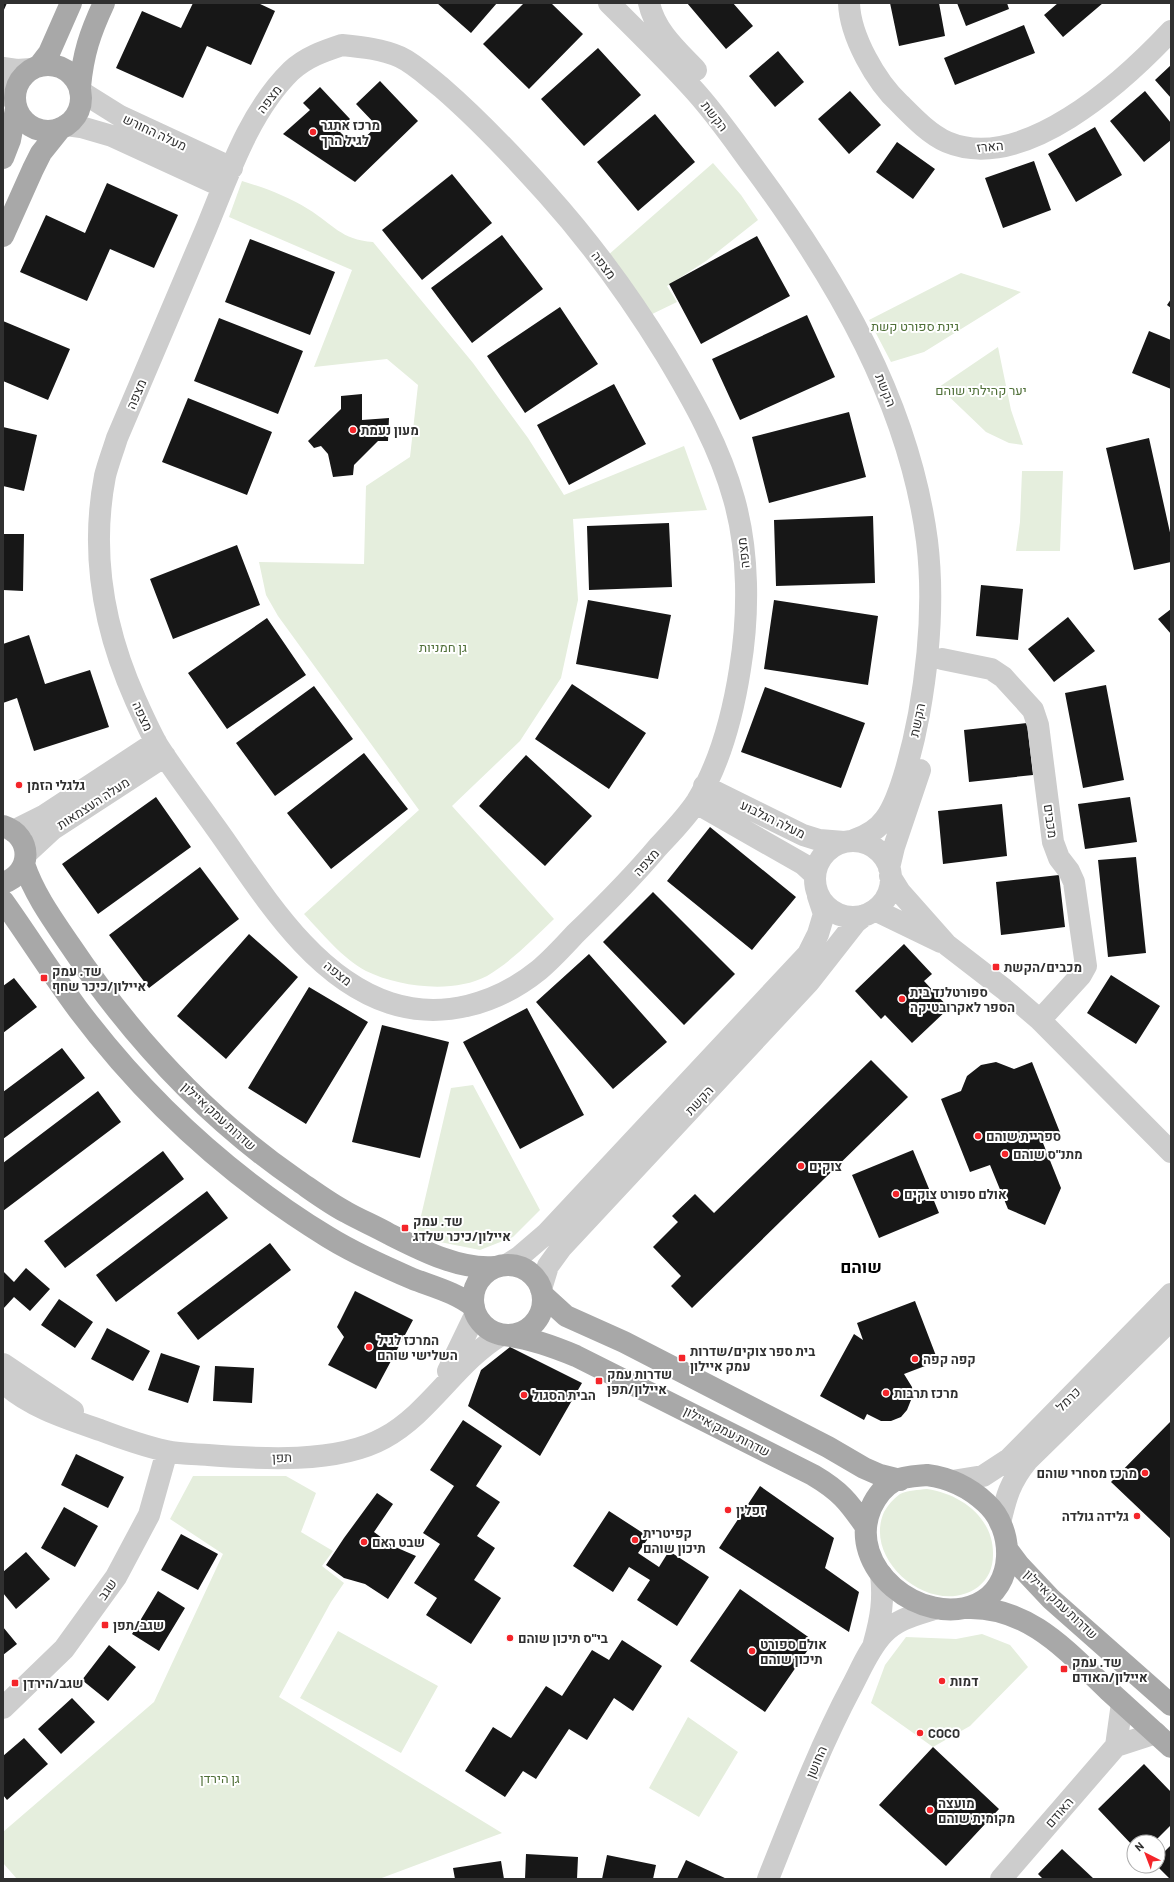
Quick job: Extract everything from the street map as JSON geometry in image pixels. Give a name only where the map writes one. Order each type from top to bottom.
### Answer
[{"type":"main road","points":[[3,158],[10,140],[11,99],[16,86],[19,81],[49,52],[71,3]]},
{"type":"main road","points":[[3,236],[41,153],[64,127],[71,122],[79,110],[81,98],[80,89],[82,62],[86,44],[104,3]]},
{"type":"main road","points":[[35,67],[48,64],[59,66],[69,72],[80,89]]},
{"type":"main road","points":[[11,99],[22,119],[35,128],[50,131],[64,127]]},
{"type":"main road","name":"שדרות עמק איילון","points":[[7,827],[20,838],[35,889],[53,920],[102,990],[150,1049],[208,1109],[276,1165],[345,1211],[411,1245],[457,1262],[482,1268],[501,1266]]},
{"type":"main road","points":[[3,882],[15,877],[25,859]]},
{"type":"main road","points":[[3,900],[54,977],[103,1041],[155,1100],[192,1136],[257,1190],[329,1238],[399,1273],[463,1299],[474,1311],[482,1325],[492,1332],[503,1335],[520,1334],[530,1328],[538,1318],[543,1306],[542,1292],[539,1283],[532,1274],[520,1266],[501,1266],[481,1277],[474,1288],[472,1300],[474,1311]]},
{"type":"main road","points":[[542,1292],[566,1316],[624,1342],[828,1447],[864,1468],[880,1475],[900,1480]]},
{"type":"main road","name":"שדרות עמק איילון","points":[[503,1335],[524,1337],[576,1356],[813,1475],[827,1484],[849,1502],[866,1527]]},
{"type":"main road","points":[[967,1608],[980,1602],[998,1586],[1005,1570],[1007,1549],[1000,1523],[988,1504],[973,1492],[952,1481],[927,1475],[900,1480],[882,1490],[874,1501],[866,1527],[866,1542],[871,1557],[881,1574],[904,1596],[934,1609],[950,1611],[967,1608],[999,1610],[1044,1632],[1069,1653],[1163,1740]]},
{"type":"main road","name":"שדרות עמק איילון","points":[[1007,1549],[1019,1565],[1051,1599],[1171,1705]]},
{"type":"street","points":[[610,3],[625,5],[631,3]]},
{"type":"street","name":"הקשת","points":[[610,3],[694,90],[738,146],[792,221],[836,292],[873,359],[906,447],[915,476],[927,544],[930,608],[922,693],[908,759],[899,789],[886,819],[868,835],[849,841]]},
{"type":"street","name":"הקשת","points":[[649,3],[652,17],[660,30],[706,80],[726,106],[804,212],[849,284],[887,352],[921,442],[937,510],[942,543],[944,575],[944,637],[931,729],[913,795],[894,846],[890,872]]},
{"type":"street","name":"הארז","points":[[850,3],[856,36],[872,68],[892,97],[920,123],[946,142],[971,148],[996,148],[1029,140],[1064,122],[1104,93],[1143,61],[1171,31]]},
{"type":"street","name":"מצפה","points":[[342,45],[374,48],[403,58],[428,77],[472,116],[511,155],[562,210],[611,274],[647,325],[690,397],[717,451],[735,501],[744,552],[746,596],[742,654],[734,708],[717,759],[700,794],[624,886],[540,969],[513,988],[488,1001],[458,1008],[422,1010],[390,1003],[361,991],[330,970],[302,941],[272,905],[160,749],[124,673],[110,630],[101,592],[99,539],[104,483],[117,438],[232,168],[256,115],[272,93],[292,70],[314,54],[342,45]]},
{"type":"street","points":[[3,68],[17,70],[35,67]]},
{"type":"street","name":"מעלה החורש","points":[[80,89],[120,116],[232,168]]},
{"type":"street","name":"מעלה החורש","points":[[64,127],[81,127],[112,136],[223,188]]},
{"type":"street","name":"מכבים","points":[[942,659],[991,669],[1004,677],[1033,710],[1038,725],[1053,842],[1059,858],[1069,871],[1074,882],[1086,966],[1080,975],[1040,1020]]},
{"type":"street","name":"מעלה העצמאות","points":[[7,827],[45,815],[160,749]]},
{"type":"street","name":"מעלה העצמאות","points":[[25,859],[53,829],[160,749]]},
{"type":"street","name":"מעלה הגלבוע","points":[[700,794],[803,835],[819,840],[849,841]]},
{"type":"street","name":"מעלה הגלבוע","points":[[700,794],[803,864],[817,885]]},
{"type":"street","points":[[947,945],[879,912],[849,917],[836,913],[824,904],[817,885],[818,864],[823,855],[834,845],[849,841],[864,842],[875,848],[883,856],[900,892],[947,945],[1004,989],[1040,1020],[1171,1151]]},
{"type":"street","points":[[868,913],[886,898],[890,882],[890,872]]},
{"type":"street","name":"הקשת","points":[[501,1266],[519,1257],[547,1233],[803,959],[818,934],[824,914],[817,885]]},
{"type":"street","name":"הקשת","points":[[542,1292],[548,1266],[561,1248],[809,982],[856,922],[868,913]]},
{"type":"street","name":"כרמל","points":[[952,1481],[982,1476],[1009,1459],[1171,1294]]},
{"type":"street","name":"תפן","points":[[432,1396],[457,1355],[474,1311]]},
{"type":"street","name":"כרמל","points":[[1000,1523],[1006,1496],[1011,1484],[1027,1461],[1171,1320]]},
{"type":"street","name":"תפן","points":[[3,1382],[43,1410],[166,1452],[245,1458],[329,1456],[359,1449],[384,1438],[419,1412],[432,1396],[476,1353],[503,1335]]},
{"type":"street","name":"תפן","points":[[3,1364],[66,1407],[115,1435]]},
{"type":"street","name":"שגב","points":[[5,1705],[64,1649],[116,1577],[149,1515],[166,1452]]},
{"type":"street","name":"החושן","points":[[873,1648],[882,1615],[884,1598],[881,1574]]},
{"type":"street","name":"החושן","points":[[768,1879],[825,1742],[873,1648],[883,1634],[896,1622],[934,1609]]},
{"type":"street","points":[[1122,1703],[1116,1746],[1163,1740]]},
{"type":"street","name":"האודם","points":[[1001,1879],[1116,1746]]},
{"type":"green space","points":[[713,163],[741,195],[758,220],[706,261],[667,286],[677,302],[646,317],[607,256]]},
{"type":"green space","name":"גן חמניות","points":[[242,181],[292,200],[308,209],[345,235],[362,241],[373,242],[473,363],[528,438],[564,495],[684,446],[707,510],[573,519],[578,600],[561,678],[520,741],[452,806],[554,919],[505,964],[487,976],[473,982],[442,987],[410,984],[379,977],[357,966],[349,960],[304,914],[419,810],[278,616],[266,595],[259,562],[364,564],[366,486],[410,457],[418,385],[387,359],[314,367],[352,270],[229,217]]},
{"type":"green space","name":"גינת ספורט קשת","points":[[961,273],[1021,292],[924,352],[891,362],[869,320]]},
{"type":"green space","name":"יער קהילתי שוהם","points":[[998,347],[1011,410],[1023,445],[1009,443],[986,432],[939,387]]},
{"type":"green space","points":[[1022,471],[1063,471],[1060,551],[1016,551],[1020,522]]},
{"type":"green space","points":[[473,1085],[540,1210],[513,1237],[480,1250],[430,1240],[417,1233],[451,1088]]},
{"type":"green space","name":"גן הירדן","points":[[193,1476],[286,1476],[316,1493],[301,1532],[333,1551],[322,1566],[344,1583],[331,1602],[279,1697],[502,1833],[379,1879],[17,1879],[3,1863],[3,1832],[154,1702],[223,1554],[170,1519]]},
{"type":"green space","points":[[927,1489],[952,1496],[973,1510],[982,1519],[992,1542],[993,1560],[987,1577],[978,1587],[960,1595],[942,1596],[923,1591],[906,1580],[892,1566],[883,1549],[880,1531],[884,1512],[887,1507],[900,1494]]},
{"type":"green space","points":[[338,1631],[438,1686],[401,1753],[300,1698]]},
{"type":"green space","points":[[982,1634],[1010,1645],[1028,1667],[970,1726],[933,1747],[871,1703],[885,1665],[906,1637],[956,1639]]},
{"type":"green space","points":[[688,1717],[738,1752],[699,1817],[649,1788]]},
{"type":"building","points":[[3,3],[7,3],[3,12]]},
{"type":"building","points":[[193,3],[258,3],[275,11],[251,65],[207,46],[183,98],[116,68],[142,11],[181,28]]},
{"type":"building","points":[[437,3],[497,3],[471,33]]},
{"type":"building","points":[[524,3],[551,3],[583,34],[529,89],[483,44]]},
{"type":"building","points":[[687,3],[733,3],[753,26],[726,49]]},
{"type":"building","points":[[890,3],[939,3],[945,36],[899,46]]},
{"type":"building","points":[[957,3],[1007,3],[1009,9],[966,26]]},
{"type":"building","points":[[1058,3],[1103,3],[1063,37],[1044,15]]},
{"type":"building","points":[[1024,25],[1035,53],[955,85],[944,58]]},
{"type":"building","points":[[598,48],[641,95],[584,146],[541,99]]},
{"type":"building","points":[[778,51],[804,82],[775,107],[749,76]]},
{"type":"building","points":[[1171,65],[1171,98],[1155,80]]},
{"type":"building","name":"מרכז אתגר לגיל הרך","points":[[380,81],[418,121],[355,182],[283,134],[310,110],[303,103],[320,87],[350,119],[339,131],[355,147],[377,126],[356,104]]},
{"type":"building","points":[[850,91],[881,125],[849,154],[818,119]]},
{"type":"building","points":[[1145,91],[1171,123],[1171,140],[1144,162],[1110,121]]},
{"type":"building","points":[[655,114],[695,162],[638,211],[597,162]]},
{"type":"building","points":[[1095,127],[1122,175],[1076,202],[1048,154]]},
{"type":"building","points":[[897,142],[935,169],[913,199],[876,172]]},
{"type":"building","points":[[1034,161],[1051,210],[1003,228],[985,178]]},
{"type":"building","points":[[452,174],[492,223],[422,280],[382,230]]},
{"type":"building","points":[[107,183],[178,215],[154,268],[110,249],[87,301],[20,272],[46,215],[85,233]]},
{"type":"building","points":[[502,235],[543,289],[472,343],[431,288]]},
{"type":"building","points":[[757,236],[790,296],[701,344],[669,284]]},
{"type":"building","points":[[250,239],[335,272],[310,335],[225,302]]},
{"type":"building","points":[[1171,299],[1171,308],[1167,305]]},
{"type":"building","points":[[560,307],[598,364],[525,413],[487,356]]},
{"type":"building","points":[[807,315],[835,377],[740,420],[712,359]]},
{"type":"building","points":[[219,318],[303,351],[278,414],[194,381]]},
{"type":"building","points":[[3,321],[70,349],[48,400],[3,381]]},
{"type":"building","points":[[1149,331],[1171,340],[1171,389],[1132,373]]},
{"type":"building","points":[[614,384],[646,444],[569,485],[537,425]]},
{"type":"building","name":"מעון נעמת","points":[[362,394],[362,420],[389,418],[388,441],[378,441],[354,465],[353,475],[333,477],[328,454],[321,446],[314,448],[308,441],[341,409],[341,396]]},
{"type":"building","points":[[188,398],[272,432],[247,495],[162,462]]},
{"type":"building","points":[[849,412],[866,477],[769,503],[752,437]]},
{"type":"building","points":[[3,427],[37,435],[24,491],[3,486]]},
{"type":"building","points":[[1149,438],[1171,537],[1171,562],[1134,570],[1106,448]]},
{"type":"building","points":[[873,516],[875,583],[776,586],[774,520]]},
{"type":"building","points":[[669,523],[672,587],[589,590],[587,526]]},
{"type":"building","points":[[3,534],[24,534],[23,591],[3,590]]},
{"type":"building","points":[[237,545],[260,605],[173,639],[150,579]]},
{"type":"building","points":[[981,585],[1023,589],[1018,640],[976,636]]},
{"type":"building","points":[[588,600],[671,615],[658,679],[576,664]]},
{"type":"building","points":[[774,600],[878,616],[868,685],[764,669]]},
{"type":"building","points":[[1171,609],[1171,634],[1158,619]]},
{"type":"building","points":[[1068,617],[1095,651],[1054,682],[1028,649]]},
{"type":"building","points":[[267,618],[306,675],[227,729],[188,673]]},
{"type":"building","points":[[29,635],[45,684],[90,670],[109,727],[34,751],[17,698],[3,703],[3,644]]},
{"type":"building","points":[[572,684],[646,733],[609,789],[535,739]]},
{"type":"building","points":[[1106,685],[1124,780],[1083,788],[1065,693]]},
{"type":"building","points":[[314,686],[353,739],[275,796],[236,743]]},
{"type":"building","points":[[765,687],[865,723],[841,788],[741,752]]},
{"type":"building","points":[[1027,723],[1033,775],[969,782],[964,730]]},
{"type":"building","points":[[364,753],[408,809],[331,869],[287,813]]},
{"type":"building","points":[[526,755],[592,816],[545,866],[479,806]]},
{"type":"building","points":[[156,797],[191,847],[98,914],[62,864]]},
{"type":"building","points":[[1130,797],[1137,842],[1085,849],[1078,804]]},
{"type":"building","points":[[1002,804],[1007,856],[943,864],[938,811]]},
{"type":"building","points":[[710,827],[796,897],[752,950],[667,881]]},
{"type":"building","points":[[1136,857],[1146,953],[1108,957],[1098,860]]},
{"type":"building","points":[[200,867],[239,919],[149,988],[109,935]]},
{"type":"building","points":[[1059,875],[1065,927],[1001,935],[996,882]]},
{"type":"building","points":[[653,892],[735,974],[684,1025],[603,942]]},
{"type":"building","points":[[249,934],[298,977],[226,1059],[177,1016]]},
{"type":"building","name":"ספורטלנד בית הספר לאקרובטיקה","points":[[904,944],[932,974],[924,981],[949,1008],[912,1043],[885,1015],[881,1019],[855,991]]},
{"type":"building","points":[[589,954],[667,1042],[613,1089],[536,1002]]},
{"type":"building","points":[[1111,975],[1160,1006],[1136,1044],[1087,1013]]},
{"type":"building","points":[[14,978],[37,1007],[3,1033],[3,986]]},
{"type":"building","points":[[309,987],[368,1022],[306,1124],[248,1088]]},
{"type":"building","points":[[527,1008],[584,1115],[520,1149],[463,1042]]},
{"type":"building","points":[[382,1025],[449,1042],[420,1158],[352,1142]]},
{"type":"building","points":[[62,1048],[85,1078],[3,1139],[3,1092]]},
{"type":"building","points":[[871,1060],[908,1097],[692,1308],[671,1286],[681,1276],[653,1247],[678,1222],[672,1216],[695,1194],[714,1213]]},
{"type":"building","name":"מתנ\"ס שוהם","points":[[996,1062],[1014,1069],[1032,1062],[1061,1135],[1043,1143],[1061,1188],[1045,1225],[1008,1209],[990,1165],[970,1172],[941,1099],[961,1091],[967,1076],[981,1065]]},
{"type":"building","points":[[98,1091],[121,1122],[3,1211],[3,1163]]},
{"type":"building","name":"אולם ספורט צוקים","points":[[913,1150],[939,1213],[879,1238],[852,1175]]},
{"type":"building","points":[[163,1151],[184,1179],[65,1268],[44,1241]]},
{"type":"building","points":[[207,1191],[228,1218],[116,1302],[96,1275]]},
{"type":"building","points":[[270,1243],[291,1270],[198,1340],[177,1313]]},
{"type":"building","points":[[26,1268],[50,1289],[30,1311],[14,1297],[3,1309],[3,1271],[14,1282]]},
{"type":"building","name":"המרכז לגיל השלישי שוהם","points":[[355,1291],[413,1320],[376,1389],[328,1365],[344,1337],[337,1327]]},
{"type":"building","points":[[59,1299],[93,1322],[75,1348],[41,1325]]},
{"type":"building","points":[[915,1301],[938,1361],[904,1374],[912,1387],[913,1395],[907,1410],[901,1417],[891,1421],[881,1421],[867,1414],[864,1420],[820,1396],[854,1334],[863,1340],[857,1323]]},
{"type":"building","points":[[107,1328],[150,1351],[133,1381],[91,1359]]},
{"type":"building","name":"הבית הסגול","points":[[510,1347],[582,1383],[540,1456],[468,1406],[481,1370]]},
{"type":"building","points":[[161,1353],[200,1366],[188,1403],[148,1390]]},
{"type":"building","points":[[215,1366],[254,1368],[252,1403],[213,1401]]},
{"type":"building","points":[[463,1420],[502,1446],[476,1486],[500,1502],[477,1536],[495,1548],[474,1580],[501,1598],[471,1644],[426,1615],[437,1598],[414,1583],[440,1544],[423,1533],[454,1486],[430,1470]]},
{"type":"building","name":"מרכז מסחרי שוהם","points":[[1171,1421],[1171,1539],[1111,1482]]},
{"type":"building","points":[[76,1454],[124,1477],[108,1508],[61,1485]]},
{"type":"building","points":[[760,1486],[834,1538],[825,1568],[859,1592],[849,1632],[719,1548]]},
{"type":"building","name":"שבט ראם","points":[[377,1493],[393,1504],[374,1532],[393,1546],[416,1556],[388,1599],[365,1584],[344,1578],[326,1565]]},
{"type":"building","points":[[64,1507],[98,1526],[75,1567],[41,1548]]},
{"type":"building","points":[[609,1511],[649,1537],[638,1553],[659,1567],[669,1551],[709,1577],[677,1626],[637,1600],[650,1580],[629,1567],[613,1592],[573,1566]]},
{"type":"building","points":[[181,1534],[218,1554],[198,1590],[161,1570]]},
{"type":"building","points":[[26,1552],[50,1579],[16,1609],[3,1593],[3,1572]]},
{"type":"building","name":"אולם ספורט תיכון שוהם","points":[[740,1589],[814,1641],[765,1712],[690,1661]]},
{"type":"building","points":[[158,1591],[185,1608],[159,1651],[132,1634]]},
{"type":"building","points":[[3,1627],[17,1644],[3,1655]]},
{"type":"building","points":[[622,1640],[662,1666],[633,1711],[614,1698],[587,1740],[569,1729],[536,1779],[523,1771],[505,1797],[465,1771],[493,1727],[511,1738],[546,1686],[562,1696],[592,1650],[609,1660]]},
{"type":"building","points":[[109,1645],[136,1667],[108,1701],[82,1680]]},
{"type":"building","points":[[72,1698],[95,1722],[61,1754],[38,1729]]},
{"type":"building","points":[[24,1738],[48,1764],[7,1800],[3,1795],[3,1756]]},
{"type":"building","points":[[933,1747],[999,1809],[946,1866],[879,1805]]},
{"type":"building","points":[[1144,1764],[1171,1792],[1171,1825],[1162,1834],[1126,1834],[1126,1839],[1098,1809]]},
{"type":"building","points":[[1171,1845],[1171,1879],[1165,1874],[1166,1850]]},
{"type":"building","points":[[1062,1849],[1094,1879],[1043,1879],[1038,1874]]},
{"type":"building","points":[[526,1854],[578,1857],[577,1879],[525,1879]]},
{"type":"building","points":[[607,1855],[656,1865],[653,1879],[602,1879]]},
{"type":"building","points":[[686,1860],[727,1879],[677,1879]]},
{"type":"building","points":[[501,1861],[504,1879],[455,1879],[453,1868]]},
{"type":"place","name":"מרכז אתגר לגיל הרך","points":[[313,132]]},
{"type":"place","name":"מעון נעמת","points":[[353,430]]},
{"type":"place","name":"גלגלי הזמן","points":[[19,785]]},
{"type":"place","name":"מכבים/הקשת","points":[[996,967]]},
{"type":"place","name":"שד. עמק איילון/כיכר שחף","points":[[44,978]]},
{"type":"place","name":"ספורטלנד בית הספר לאקרובטיקה","points":[[902,999]]},
{"type":"place","name":"ספריית שוהם","points":[[978,1136]]},
{"type":"place","name":"מתנ\"ס שוהם","points":[[1005,1154]]},
{"type":"place","name":"צוקים","points":[[801,1166]]},
{"type":"place","name":"אולם ספורט צוקים","points":[[896,1194]]},
{"type":"place","name":"שד. עמק איילון/כיכר שלדג","points":[[405,1228]]},
{"type":"place","name":"המרכז לגיל השלישי שוהם","points":[[369,1347]]},
{"type":"place","name":"בית ספר צוקים/שדרות עמק איילון","points":[[682,1358]]},
{"type":"place","name":"קפה קפה","points":[[915,1359]]},
{"type":"place","name":"שדרות עמק איילון/תפן","points":[[599,1381]]},
{"type":"place","name":"מרכז תרבות","points":[[886,1393]]},
{"type":"place","name":"הבית הסגול","points":[[524,1395]]},
{"type":"place","name":"מרכז מסחרי שוהם","points":[[1145,1473]]},
{"type":"place","name":"זפלין","points":[[728,1510]]},
{"type":"place","name":"גלידה גולדה","points":[[1137,1516]]},
{"type":"place","name":"קפיטרית תיכון שוהם","points":[[635,1540]]},
{"type":"place","name":"שבט ראם","points":[[364,1542]]},
{"type":"place","name":"שגב/תפן","points":[[105,1625]]},
{"type":"place","name":"בי\"ס תיכון שוהם","points":[[510,1638]]},
{"type":"place","name":"אולם ספורט תיכון שוהם","points":[[752,1651]]},
{"type":"place","name":"שד. עמק איילון/האודם","points":[[1064,1669]]},
{"type":"place","name":"דמות","points":[[942,1681]]},
{"type":"place","name":"שגב/הירדן","points":[[15,1683]]},
{"type":"place","name":"COCO","points":[[920,1733]]},
{"type":"place","name":"מועצה מקומית שוהם","points":[[930,1810]]},
{"type":"district","name":"שוהם","points":[[861,1266]]}]
